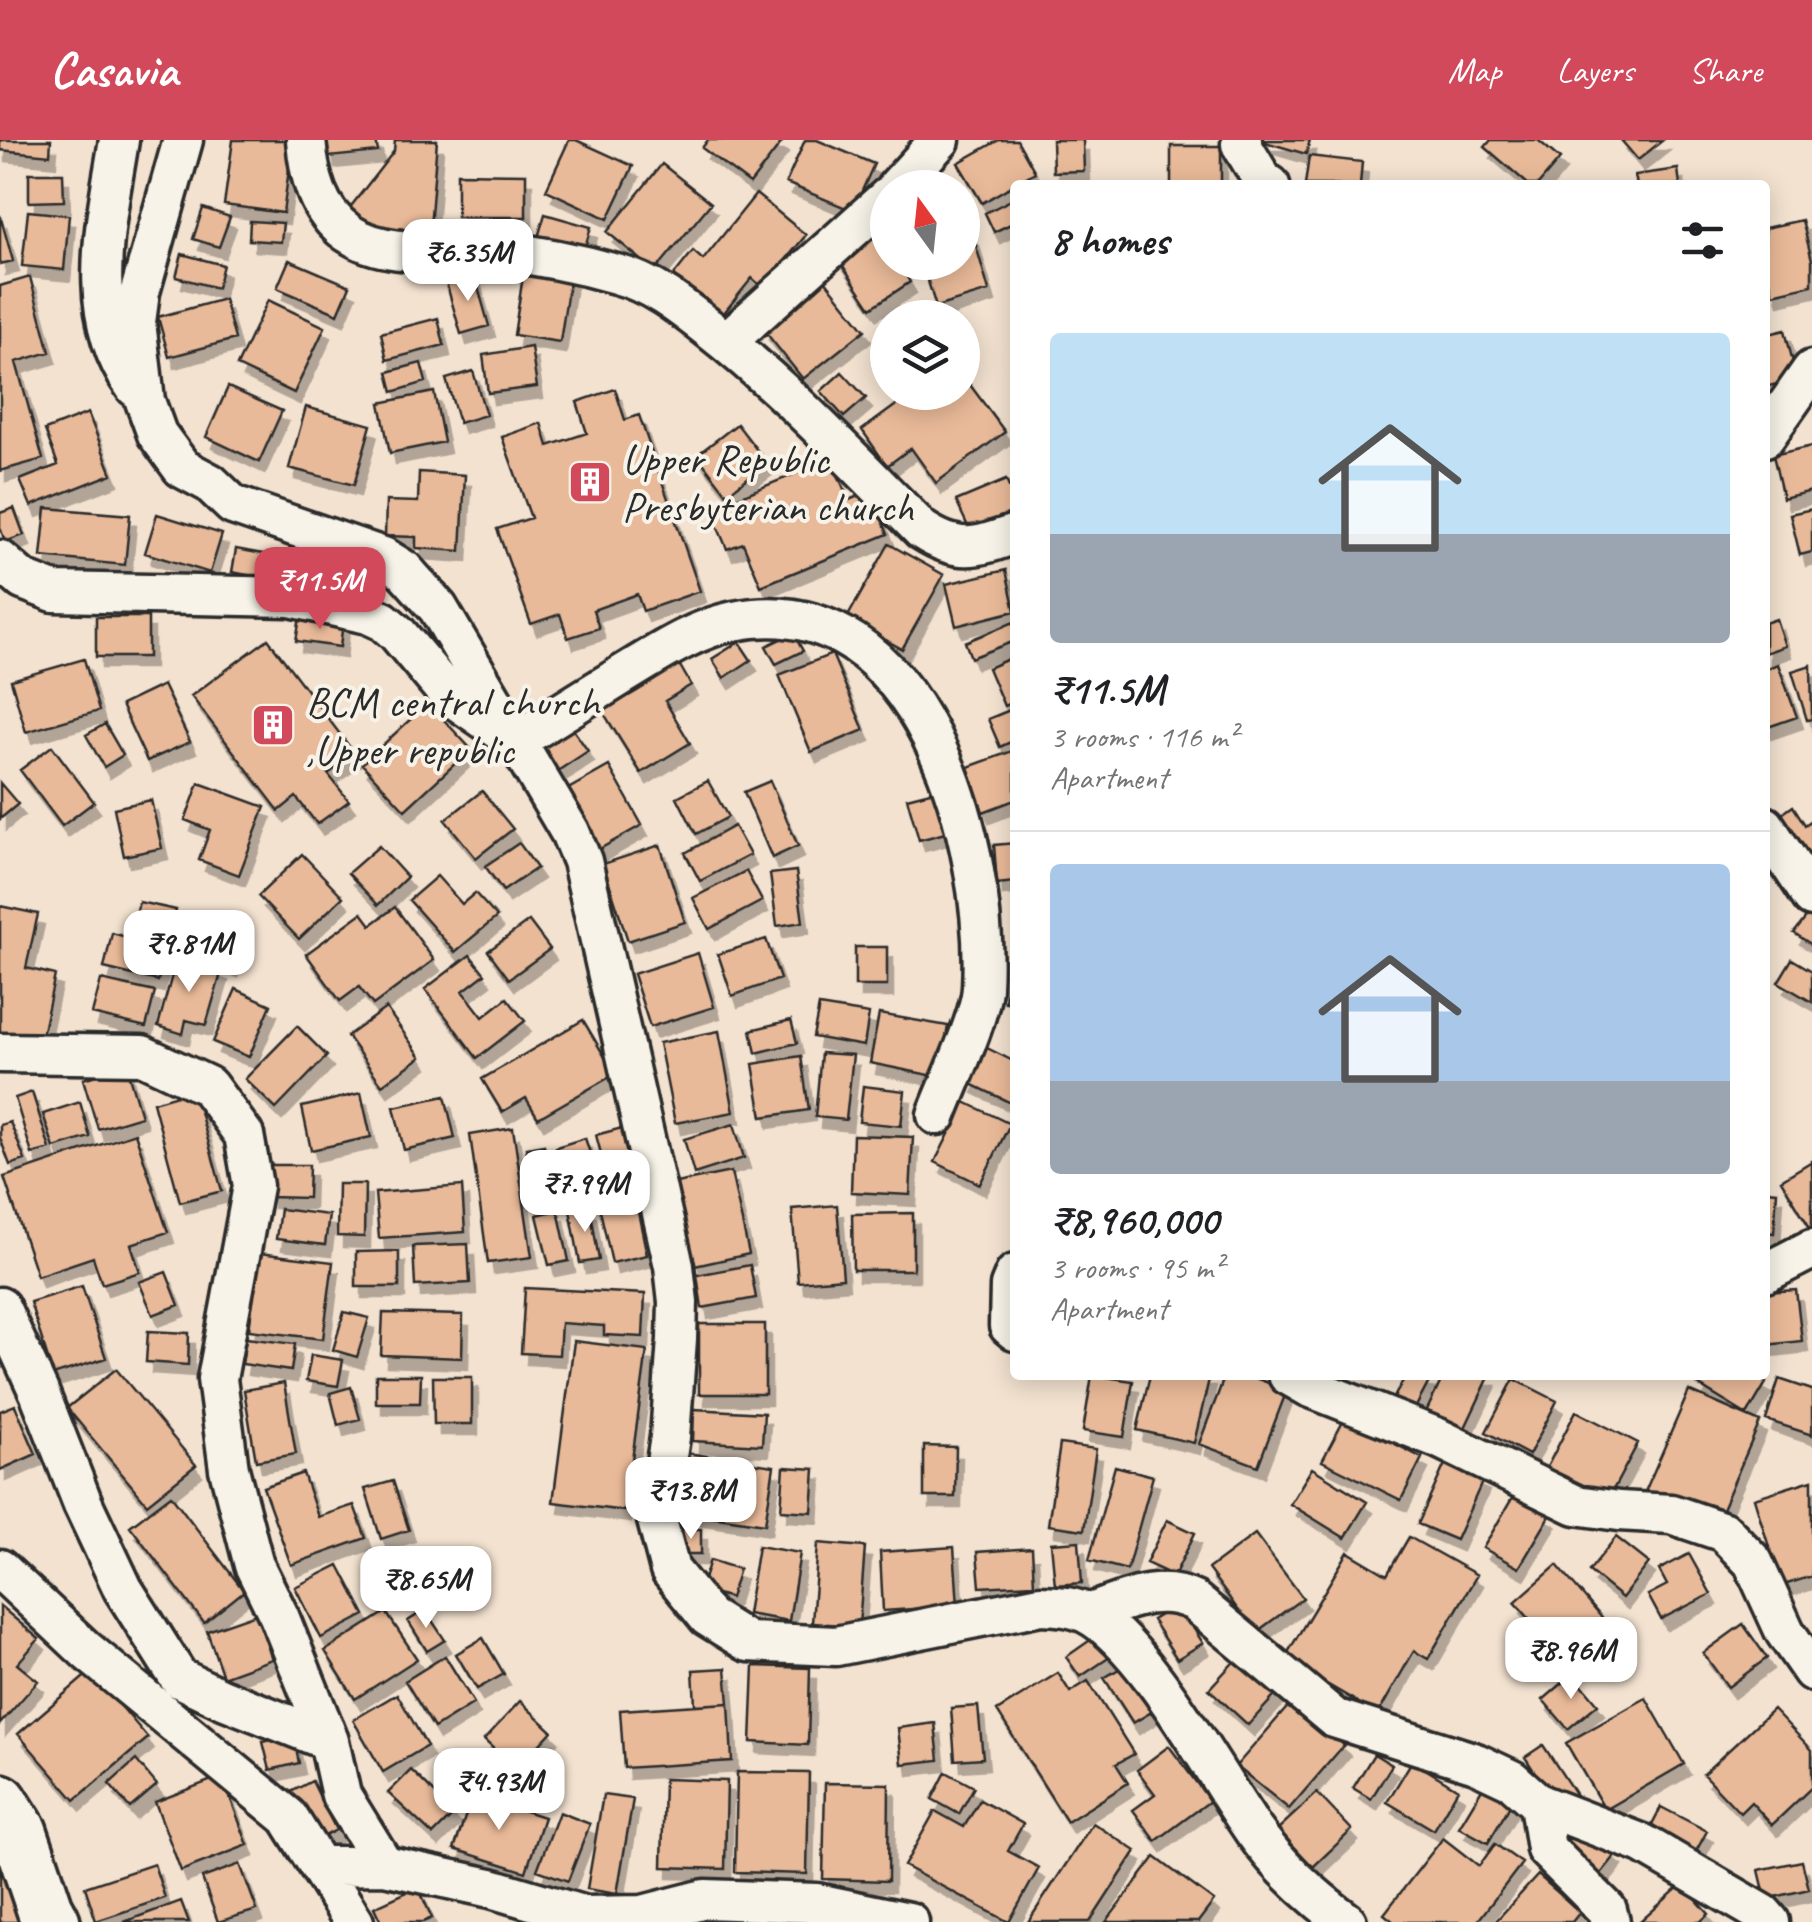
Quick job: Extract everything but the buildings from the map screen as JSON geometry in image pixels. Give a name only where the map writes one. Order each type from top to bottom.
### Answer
[{"type":"main road","points":[[0,1802],[19,1832],[52,1922]]},
{"type":"street","points":[[119,140],[100,289],[111,341],[129,378],[146,401]]},
{"type":"street","points":[[183,140],[140,292],[136,322],[146,401],[157,434],[182,468],[210,482],[233,505],[383,557],[404,570],[438,608],[570,832],[582,862],[674,1266],[678,1302],[676,1359],[670,1436],[657,1520],[670,1570],[708,1617],[748,1642],[836,1646],[1041,1605],[1067,1606],[1088,1614],[1135,1656],[1282,1868],[1347,1922]]},
{"type":"street","points":[[306,140],[316,193],[328,216],[349,234],[372,245],[399,249],[498,252],[553,259],[621,275],[664,294],[773,380],[922,530],[945,545],[961,548],[980,547],[1010,536]]},
{"type":"street","points":[[912,170],[940,140]]},
{"type":"street","points":[[1242,140],[1262,180]]},
{"type":"street","points":[[726,342],[870,213]]},
{"type":"street","points":[[1770,430],[1812,370]]},
{"type":"street","points":[[0,560],[23,580],[54,592],[290,597],[368,614],[396,633],[448,694],[516,741]]},
{"type":"street","points":[[516,741],[682,638],[735,621],[800,618],[852,643],[902,686],[938,746],[976,870],[982,991],[936,1115]]},
{"type":"street","points":[[1770,834],[1812,897]]},
{"type":"street","points":[[0,1054],[142,1054],[208,1086],[244,1136],[254,1186],[217,1379],[229,1469],[254,1565],[280,1616],[328,1741],[341,1795],[384,1865]]},
{"type":"street","points":[[1770,1270],[1812,1249]]},
{"type":"street","points":[[1010,1286],[1010,1327]]},
{"type":"street","points":[[0,1307],[39,1392],[82,1504],[123,1589],[179,1678],[328,1741]]},
{"type":"street","points":[[1297,1380],[1438,1438],[1576,1504],[1671,1514],[1724,1532],[1753,1562],[1785,1632],[1812,1671]]},
{"type":"street","points":[[0,1569],[87,1650],[288,1818],[354,1922]]},
{"type":"street","points":[[1088,1614],[1149,1593],[1180,1594],[1194,1601],[1334,1718],[1476,1763],[1512,1780],[1538,1804],[1643,1844],[1763,1914],[1770,1922]]},
{"type":"street","points":[[1538,1804],[1546,1849],[1607,1910],[1610,1922]]},
{"type":"street","points":[[319,1866],[384,1865],[491,1888],[585,1916],[643,1915],[706,1900],[817,1902],[909,1922]]},
{"type":"place","name":"Upper Republic Presbyterian church","points":[[590,482]]},
{"type":"place","name":"BCM central church ,Upper republic","points":[[273,725]]}]
